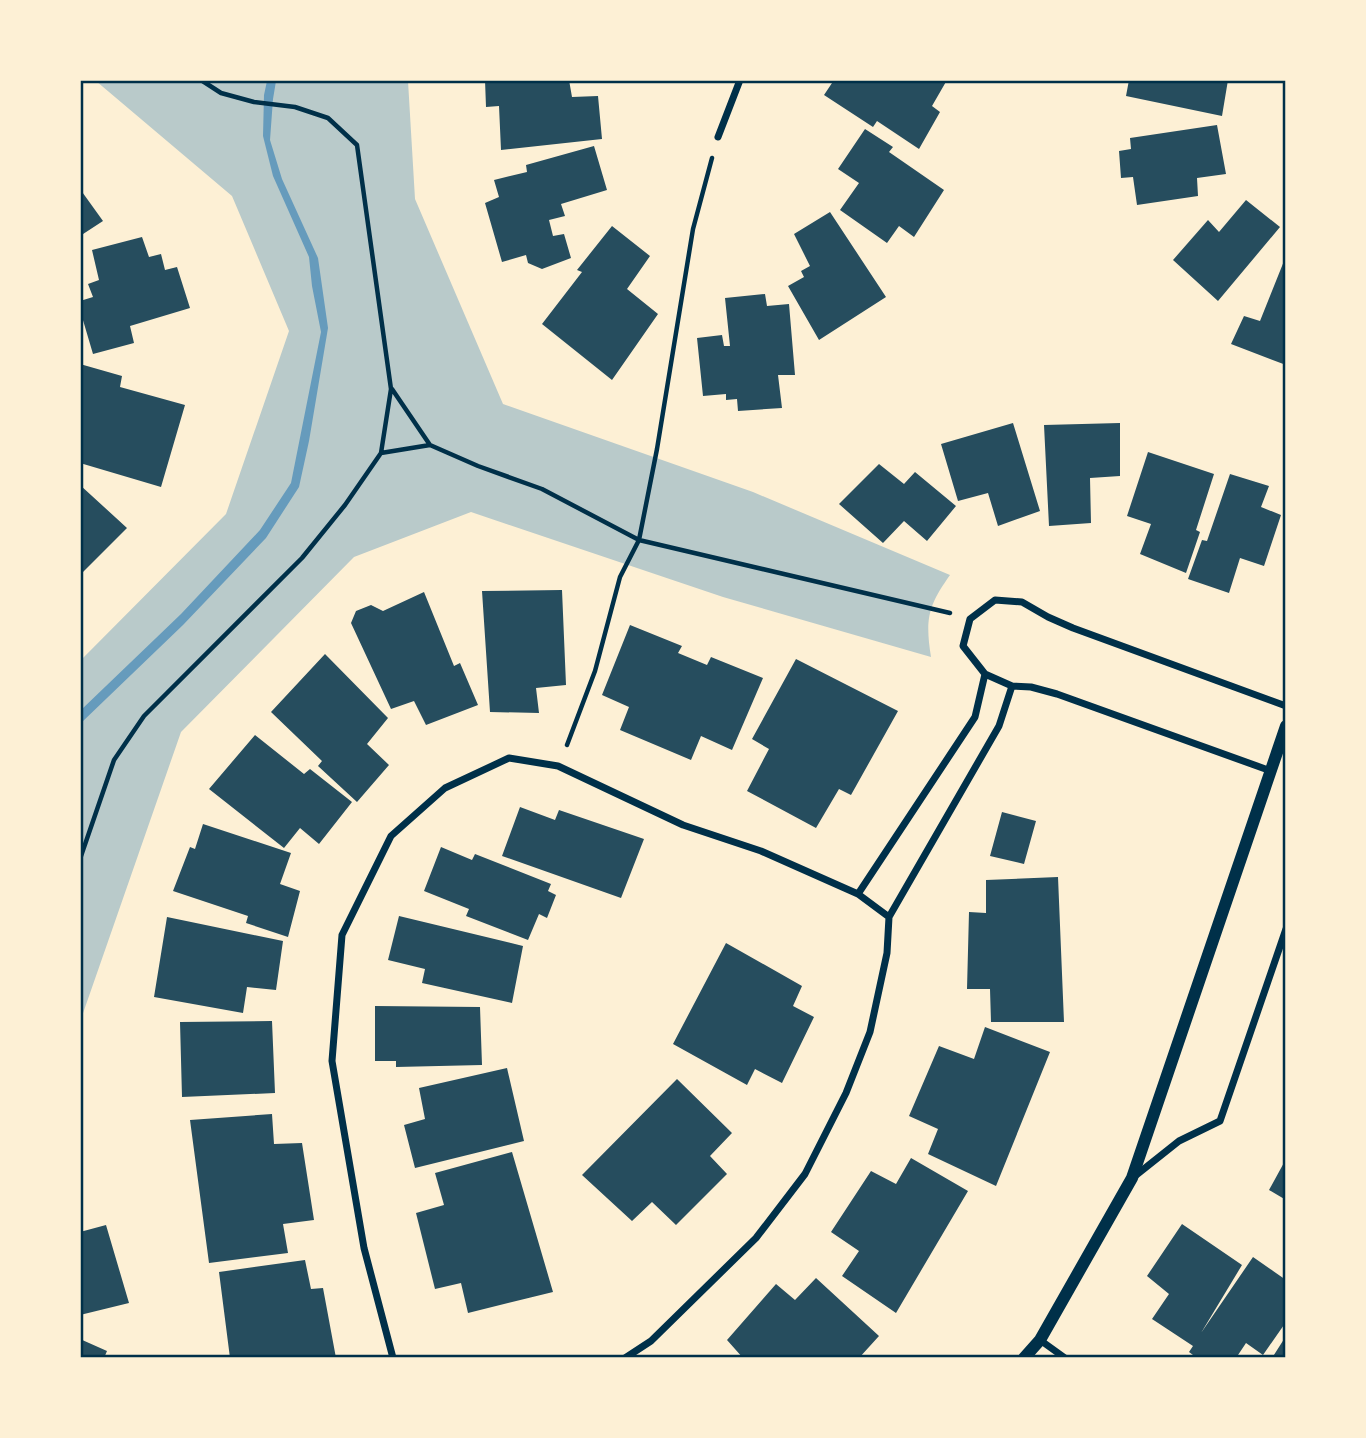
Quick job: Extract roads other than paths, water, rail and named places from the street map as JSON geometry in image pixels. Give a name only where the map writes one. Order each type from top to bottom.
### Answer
[{"type":"street","points":[[718,136],[740,80]]},
{"type":"street","points":[[1270,771],[1057,694],[1031,687],[1012,686],[985,674],[963,646],[970,618],[995,600],[1022,602],[1073,628],[1286,706]]},
{"type":"street","points":[[858,894],[975,717],[985,674]]},
{"type":"street","points":[[625,1357],[651,1341],[756,1238],[805,1174],[846,1093],[870,1032],[887,953],[889,917],[999,726],[1012,686]]},
{"type":"street","points":[[1024,1357],[1040,1340],[1132,1178],[1286,726]]},
{"type":"street","points":[[393,1357],[364,1248],[332,1061],[342,935],[391,836],[445,788],[509,758],[558,765],[683,825],[761,851],[858,894],[889,917]]},
{"type":"street","points":[[1132,1178],[1179,1141],[1220,1121],[1286,929]]},
{"type":"street","points":[[1040,1340],[1065,1357]]},
{"type":"water","points":[[267,81],[276,81],[270,140],[282,179],[318,258],[328,328],[299,487],[266,538],[183,625],[81,723],[81,710],[181,614],[260,530],[291,483],[321,332],[309,257],[273,176],[263,136]]}]
